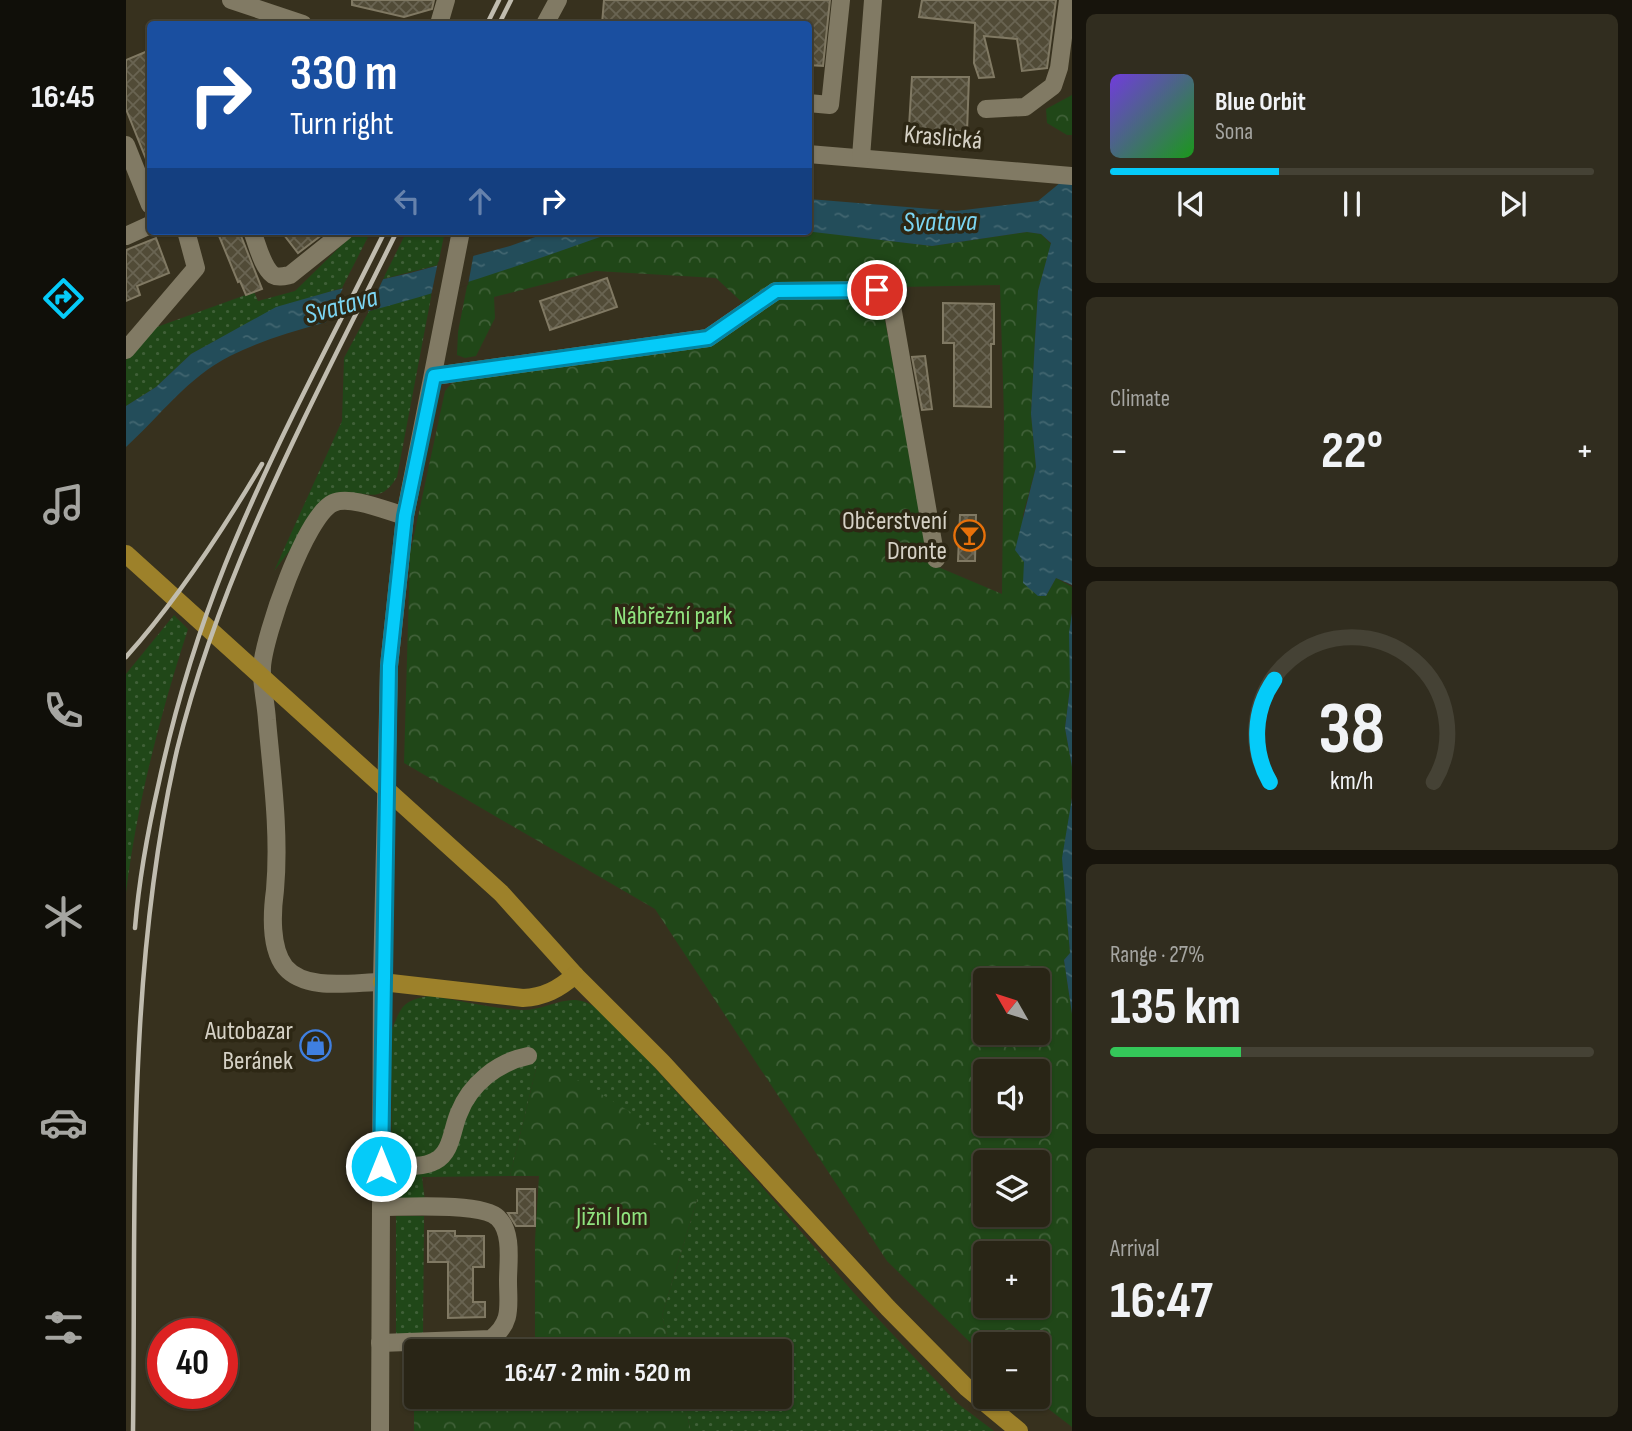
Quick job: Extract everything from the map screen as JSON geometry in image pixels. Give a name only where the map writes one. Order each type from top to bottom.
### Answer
[{"type":"main road","points":[[126,554],[501,892],[575,975],[662,1062],[897,1317],[966,1387],[1019,1431]]},
{"type":"main road","points":[[382,982],[523,998],[544,995],[575,975]]},
{"type":"street","points":[[231,0],[294,21]]},
{"type":"street","points":[[440,21],[446,0]]},
{"type":"street","points":[[547,21],[558,0]]},
{"type":"street","points":[[812,103],[830,105],[841,0]]},
{"type":"street","points":[[861,157],[873,0]]},
{"type":"street","points":[[986,109],[1025,107],[1053,86],[1059,68],[1068,0]]},
{"type":"street","points":[[126,145],[147,198]]},
{"type":"street","name":"Kraslická","points":[[812,154],[1072,176]]},
{"type":"street","points":[[126,236],[147,226]]},
{"type":"street","points":[[126,350],[196,268],[187,235]]},
{"type":"street","points":[[254,235],[266,266],[273,275],[281,277],[290,275],[340,235]]},
{"type":"street","points":[[380,1431],[382,982],[389,666],[405,516],[460,235]]},
{"type":"street","points":[[434,376],[708,338],[776,291],[885,292],[890,297],[892,306],[936,559]]},
{"type":"street","points":[[382,982],[322,983],[300,979],[285,967],[276,950],[273,908],[278,855],[262,667],[276,612],[300,549],[320,512],[332,503],[341,501],[360,503],[405,516]]},
{"type":"street","points":[[381,1166],[418,1165],[435,1161],[444,1154],[459,1112],[469,1094],[500,1066],[527,1056]]},
{"type":"street","points":[[380,1343],[491,1339],[502,1331],[508,1317],[508,1238],[499,1218],[482,1208],[381,1207]]},
{"type":"green space","points":[[1072,95],[1072,135],[1067,135],[1047,123],[1046,109]]},
{"type":"green space","name":"Nábřežní park","points":[[812,231],[932,246],[1027,232],[1041,234],[1051,244],[1038,291],[1031,414],[1036,467],[1023,515],[1024,562],[1046,596],[1056,578],[1072,587],[1070,688],[1065,728],[1072,767],[1068,927],[1070,953],[1064,960],[1072,1014],[1072,1427],[1049,1409],[1050,1332],[973,1332],[973,1345],[887,1261],[655,909],[404,763],[410,554],[445,391],[451,384],[472,375],[702,347],[778,298],[869,297],[884,315],[931,564],[1002,594],[1004,416],[1000,285],[900,287],[780,283],[745,305],[716,278],[596,271],[494,297],[495,318],[476,356],[465,358],[457,355],[458,332],[468,281],[605,235],[812,235]]},
{"type":"green space","points":[[352,235],[369,235],[342,288],[276,308],[191,354],[156,387],[126,406],[126,360],[154,328],[254,292],[258,301],[295,291]]},
{"type":"green space","points":[[405,235],[444,235],[438,265],[383,279]]},
{"type":"green space","points":[[432,292],[397,477],[383,492],[351,494],[334,504],[307,530],[274,571],[342,421],[344,358],[369,311]]},
{"type":"green space","points":[[174,615],[188,629],[151,760],[136,826],[126,893],[126,674]]},
{"type":"green space","points":[[430,996],[522,1010],[576,1000],[588,1003],[598,1010],[617,1026],[854,1293],[957,1403],[994,1431],[691,1431],[685,1409],[792,1409],[792,1339],[668,1339],[662,1316],[697,1200],[537,1065],[510,1176],[422,1177],[425,1202],[392,1200],[391,1032],[404,1006]]},
{"type":"green space","name":"Jižní lom","points":[[537,1065],[582,1082],[632,1113],[697,1200],[662,1316],[668,1339],[535,1339],[535,1240],[539,1176],[510,1176]]},
{"type":"green space","points":[[396,1216],[424,1216],[423,1337],[396,1336]]},
{"type":"green space","points":[[414,1409],[685,1409],[691,1431],[414,1431]]},
{"type":"water","name":"Svatava","points":[[1072,173],[1072,585],[1056,578],[1046,596],[1038,596],[1023,583],[1024,562],[1015,550],[1036,467],[1031,414],[1038,291],[1051,243],[1041,234],[1027,232],[932,246],[812,232],[812,199],[956,211],[1038,201]]},
{"type":"water","name":"Svatava","points":[[541,235],[606,235],[417,298],[288,333],[249,347],[201,375],[126,447],[126,406],[156,387],[191,354],[276,307],[510,246]]},
{"type":"water","points":[[1072,613],[1072,767],[1065,728],[1070,688],[1069,633]]},
{"type":"water","points":[[1072,798],[1072,1014],[1064,960],[1070,953],[1062,858]]},
{"type":"pier","points":[[474,252],[468,285],[431,296],[438,262]]},
{"type":"pier","points":[[385,275],[366,316],[324,326],[345,284]]},
{"type":"building","points":[[352,0],[434,0],[432,9],[404,17],[352,5]]},
{"type":"building","points":[[604,0],[830,0],[823,66],[812,65],[812,21],[602,21]]},
{"type":"building","points":[[922,0],[1056,0],[1047,68],[1022,71],[1017,39],[984,36],[994,77],[979,78],[974,63],[975,23],[919,17]]},
{"type":"building","points":[[147,51],[147,162],[126,109],[126,60]]},
{"type":"building","points":[[912,77],[969,77],[967,132],[913,130],[913,127],[909,127]]},
{"type":"building","points":[[219,235],[241,235],[262,289],[246,295],[240,281],[238,282]]},
{"type":"building","points":[[284,235],[322,235],[298,253]]},
{"type":"building","points":[[156,238],[169,273],[137,286],[140,295],[126,301],[126,250]]},
{"type":"building","points":[[607,278],[617,307],[550,330],[540,301]]},
{"type":"building","points":[[943,303],[994,304],[991,407],[954,406],[954,343],[943,343]]},
{"type":"building","points":[[925,356],[932,409],[922,410],[912,357]]},
{"type":"building","points":[[960,515],[976,515],[975,561],[958,561]]},
{"type":"building","points":[[517,1189],[535,1189],[535,1226],[516,1226],[508,1213],[517,1213]]},
{"type":"building","points":[[428,1231],[455,1231],[455,1236],[484,1236],[484,1267],[473,1267],[473,1302],[485,1302],[485,1317],[448,1318],[448,1262],[428,1262]]},
{"type":"railway","points":[[488,21],[499,0]]},
{"type":"railway","points":[[500,21],[511,0]]},
{"type":"railway","points":[[135,928],[144,855],[159,782],[172,727],[205,618],[262,480],[383,235]]},
{"type":"railway","points":[[133,1431],[135,1174],[141,1003],[149,918],[177,750],[196,682],[245,549],[303,421],[395,235]]},
{"type":"railway","points":[[126,657],[198,564],[262,464]]},
{"type":"place","name":"Občerstvení Dronte","points":[[970,536]]},
{"type":"place","name":"Autobazar Beránek","points":[[316,1046]]},
{"type":"route","points":[[381,1166],[389,666],[405,516],[434,376],[708,338],[776,291],[877,290]]}]
